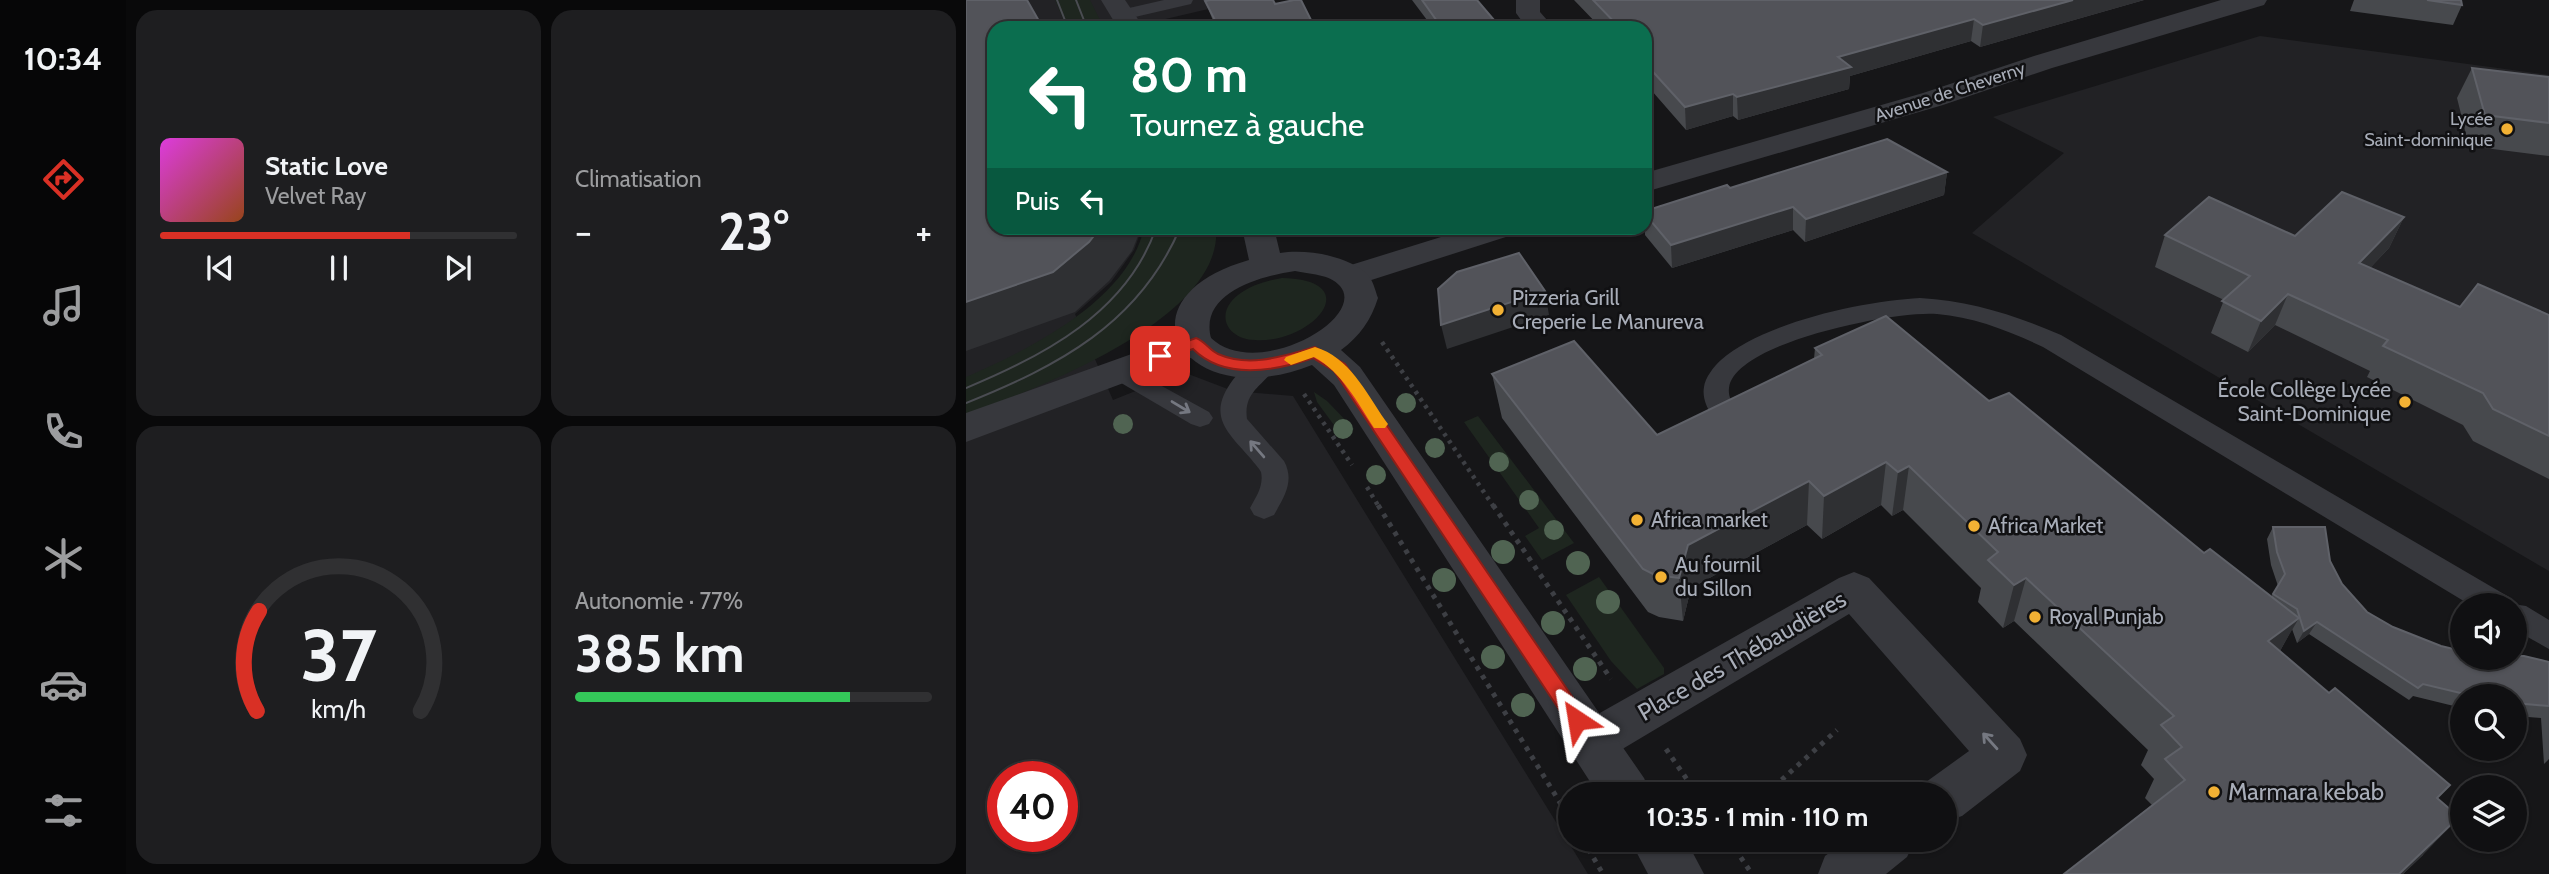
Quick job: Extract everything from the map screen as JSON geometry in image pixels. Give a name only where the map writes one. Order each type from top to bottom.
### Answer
[{"type":"street","points":[[1528,0],[1526,7],[1535,21]]},
{"type":"street","name":"Avenue de Cheverny","points":[[1656,180],[1933,99],[2244,1],[2255,0]]},
{"type":"street","points":[[1260,235],[1267,265]]},
{"type":"street","points":[[1350,276],[1479,235]]},
{"type":"street","points":[[1308,371],[1345,331],[1360,307],[1361,295],[1350,276],[1321,263],[1295,261],[1267,265],[1236,276],[1211,293],[1202,303],[1192,324],[1196,343],[1209,356],[1237,366],[1282,363],[1308,371],[1330,359],[1348,376],[1618,782]]},
{"type":"street","points":[[966,428],[1196,343]]},
{"type":"street","name":"Place des Thébaudières","points":[[1592,742],[1854,590],[2003,755],[1957,789]]},
{"type":"street","points":[[1664,852],[1678,874]]},
{"type":"street","points":[[1844,874],[1873,852]]},
{"type":"lane","points":[[1122,14],[1185,0]]},
{"type":"lane","points":[[1736,424],[1718,405],[1717,384],[1728,366],[1750,350],[1787,334],[1890,305],[1921,304],[1958,308],[2024,328],[2052,341],[2476,593]]},
{"type":"lane","points":[[1264,366],[1236,394],[1232,413],[1234,422],[1274,468],[1275,488],[1264,508]]},
{"type":"lane","points":[[1120,371],[1200,418]]},
{"type":"lane","points":[[2527,622],[2549,636]]},
{"type":"path","points":[[1383,342],[1618,689],[1642,714],[1689,782]]},
{"type":"path","points":[[1308,371],[1361,478],[1558,799]]},
{"type":"path","points":[[1779,782],[1837,730]]},
{"type":"path","points":[[1590,852],[1603,874]]},
{"type":"path","points":[[1736,852],[1752,874]]},
{"type":"shaded area","points":[[966,0],[1247,0],[1157,21],[987,21],[987,235],[1139,235],[1134,250],[1111,282],[1075,314],[1113,400],[1183,372],[1233,391],[1293,396],[1558,825],[1558,852],[1574,852],[1588,874],[966,874]]},
{"type":"shaded area","points":[[1055,0],[1090,0],[1100,21],[1064,21]]},
{"type":"shaded area","name":"École Collège Lycée Saint-Dominique","points":[[2260,36],[2549,75],[2549,571],[1972,233],[2064,153],[1993,117]]},
{"type":"shaded area","points":[[1141,235],[1215,235],[1210,261],[1190,292],[1159,320],[1120,346],[1078,368],[966,415],[966,377],[1018,353],[1072,320],[1118,278],[1134,254]]},
{"type":"shaded area","points":[[1282,278],[1308,281],[1322,289],[1326,300],[1322,311],[1311,323],[1276,339],[1245,339],[1231,330],[1225,317],[1231,302],[1253,286]]},
{"type":"shaded area","points":[[1314,392],[1327,401],[1354,429],[1342,436],[1317,402]]},
{"type":"shaded area","points":[[1478,416],[1574,543],[1542,560],[1525,536],[1539,528],[1464,422]]},
{"type":"shaded area","points":[[1599,577],[1664,668],[1664,674],[1637,689],[1611,661],[1566,595]]},
{"type":"building","points":[[966,0],[1027,0],[1039,21],[987,21],[987,235],[1094,235],[1053,272],[966,302]]},
{"type":"building","points":[[1273,0],[1275,4],[1301,0],[1312,21],[1215,21],[1205,1]]},
{"type":"building","points":[[1422,0],[1477,0],[1494,20],[1490,21],[1437,21]]},
{"type":"building","points":[[1593,0],[2073,0],[1983,25],[1974,19],[1838,57],[1851,67],[1737,97],[1733,94],[1685,107],[1652,71],[1652,21],[1613,21]]},
{"type":"building","points":[[2427,0],[2461,0],[2462,5]]},
{"type":"building","points":[[2472,68],[2549,77],[2549,123],[2485,115]]},
{"type":"building","points":[[1887,139],[1947,172],[1806,219],[1793,207],[1671,245],[1652,222],[1652,209],[1727,185],[1730,188]]},
{"type":"building","points":[[2342,192],[2404,217],[2359,263],[2460,307],[2478,284],[2549,315],[2549,436],[2493,409],[2483,393],[2383,346],[2388,340],[2288,294],[2261,321],[2222,301],[2250,276],[2165,235],[2209,197],[2295,236]]},
{"type":"building","points":[[1519,253],[1545,291],[1441,325],[1438,289],[1457,272]]},
{"type":"building","points":[[1886,316],[1989,401],[2009,393],[2204,553],[2210,549],[2299,618],[2268,641],[2329,693],[2335,688],[2450,785],[2437,798],[2450,809],[2450,826],[2399,874],[2064,874],[2185,780],[2165,759],[2182,747],[2161,725],[2174,716],[2026,578],[2014,585],[1988,560],[1998,552],[1909,466],[1898,472],[1886,462],[1824,496],[1809,481],[1688,545],[1679,578],[1655,575],[1643,569],[1492,374],[1574,341],[1657,435],[1822,355],[1815,348]]},
{"type":"building","points":[[2273,527],[2325,527],[2330,561],[2342,584],[2367,612],[2393,627],[2450,648],[2450,670],[2527,670],[2527,657],[2549,662],[2549,706],[2527,704],[2527,684],[2450,684],[2450,690],[2423,684],[2418,688],[2317,622],[2304,631],[2297,609],[2273,594],[2285,574],[2277,552]]},
{"type":"tram line","points":[[1057,0],[1065,21]]},
{"type":"tram line","points":[[1076,0],[1084,21]]},
{"type":"tram line","points":[[966,388],[1025,361],[1079,328],[1104,307],[1125,284],[1143,258],[1153,235]]},
{"type":"tram line","points":[[966,403],[1032,374],[1092,338],[1119,316],[1142,291],[1163,262],[1176,235]]},
{"type":"slow traffic","points":[[1291,360],[1315,352],[1330,359],[1348,376],[1380,424]]},
{"type":"place","name":"Lycée Saint-dominique","points":[[2507,129]]},
{"type":"place","name":"Pizzeria Grill Creperie Le Manureva","points":[[1498,310]]},
{"type":"place","name":"École Collège Lycée Saint-Dominique","points":[[2405,402]]},
{"type":"place","name":"Africa market","points":[[1637,520]]},
{"type":"place","name":"Africa Market","points":[[1974,526]]},
{"type":"place","name":"Au fournil du Sillon","points":[[1661,577]]},
{"type":"place","name":"Royal Punjab","points":[[2035,617]]},
{"type":"place","name":"Marmara kebab","points":[[2214,792]]},
{"type":"route","points":[[1160,356],[1196,343],[1209,356],[1237,366],[1282,363],[1315,352],[1330,359],[1348,376],[1577,720]]}]
